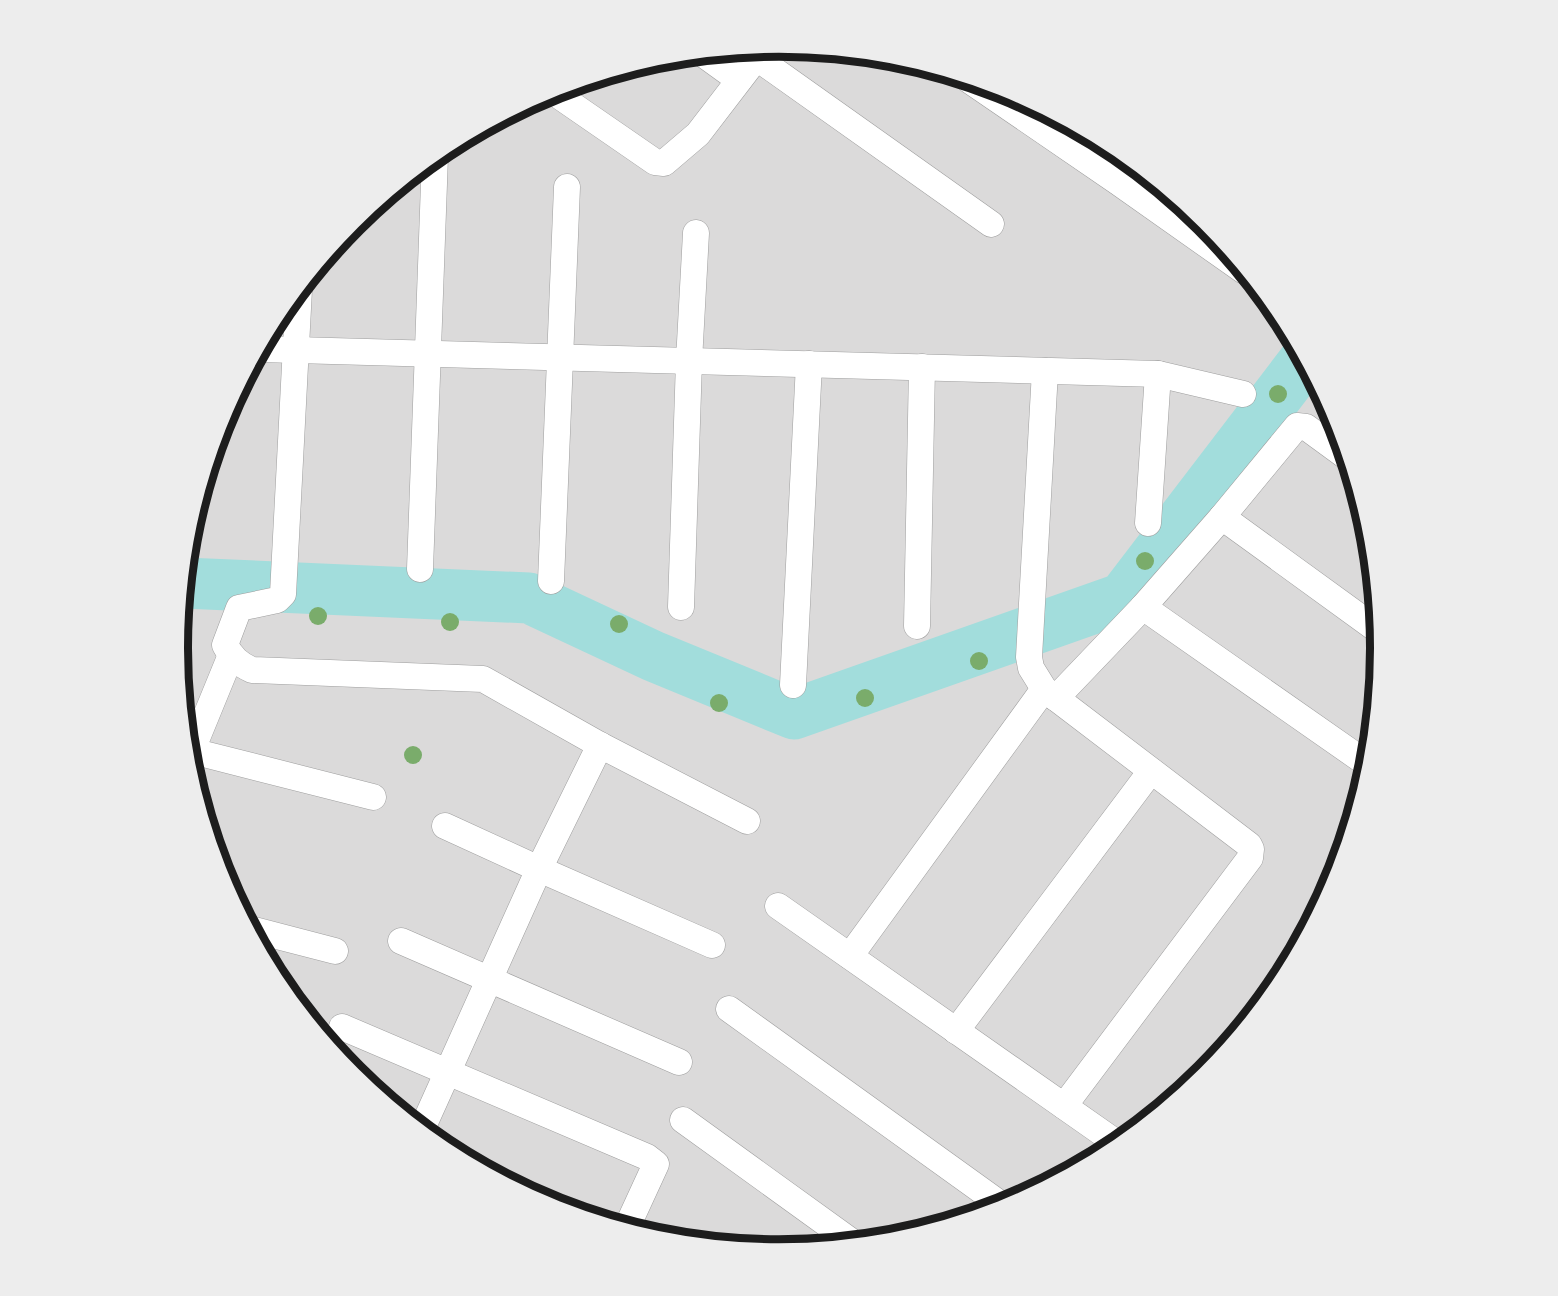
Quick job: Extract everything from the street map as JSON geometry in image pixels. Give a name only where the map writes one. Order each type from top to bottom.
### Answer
[{"type":"street","points":[[767,57],[991,224]]},
{"type":"street","points":[[562,99],[659,164],[669,160],[698,134],[757,58]]},
{"type":"street","points":[[713,61],[739,80]]},
{"type":"street","points":[[1011,105],[1125,172],[1205,238]]},
{"type":"street","points":[[420,569],[435,168]]},
{"type":"street","points":[[551,581],[567,187]]},
{"type":"street","points":[[681,607],[689,361],[696,232]]},
{"type":"street","points":[[195,738],[228,650],[239,608],[277,600],[283,594],[298,305]]},
{"type":"street","points":[[269,349],[1158,374],[1243,394]]},
{"type":"street","points":[[793,685],[809,364]]},
{"type":"street","points":[[917,626],[922,367]]},
{"type":"street","points":[[1045,371],[1029,657],[1031,668],[1050,693],[1249,845],[1252,853],[1064,1106]]},
{"type":"street","points":[[1148,523],[1158,374]]},
{"type":"street","points":[[850,956],[1050,693],[1143,607],[1222,517],[1297,426],[1306,427],[1335,448]]},
{"type":"street","points":[[1222,517],[1369,623]]},
{"type":"street","points":[[1143,607],[1360,759]]},
{"type":"street","points":[[228,650],[241,665],[252,670],[483,679],[600,745],[747,821]]},
{"type":"street","points":[[426,1121],[539,869],[600,745]]},
{"type":"street","points":[[197,752],[373,797]]},
{"type":"street","points":[[956,1031],[1151,771]]},
{"type":"street","points":[[446,826],[712,945]]},
{"type":"street","points":[[778,906],[1064,1106],[1107,1139]]},
{"type":"street","points":[[261,932],[335,951]]},
{"type":"street","points":[[401,940],[679,1062]]},
{"type":"street","points":[[729,1009],[993,1199]]},
{"type":"street","points":[[342,1027],[647,1157],[656,1164],[630,1220]]},
{"type":"street","points":[[683,1120],[843,1235]]},
{"type":"shaded area","points":[[740,58],[818,58],[856,62],[894,68],[969,88],[1005,102],[1075,136],[1139,179],[1169,204],[1197,230],[1248,288],[1291,353],[1309,387],[1339,458],[1350,495],[1359,533],[1369,609],[1369,687],[1365,725],[1359,763],[1339,838],[1325,874],[1291,944],[1248,1008],[1223,1038],[1197,1066],[1139,1117],[1074,1160],[1040,1178],[969,1208],[932,1219],[894,1228],[818,1238],[740,1238],[702,1234],[664,1228],[589,1208],[553,1194],[483,1160],[419,1117],[389,1092],[361,1066],[310,1008],[267,943],[249,909],[219,838],[208,801],[199,763],[189,687],[189,609],[193,571],[199,533],[219,458],[233,422],[267,352],[310,288],[335,258],[361,230],[419,179],[484,136],[518,118],[589,88],[626,77],[664,68]]},
{"type":"waterway","points":[[192,583],[529,598],[653,656],[794,714],[1123,598],[1299,368]]}]
